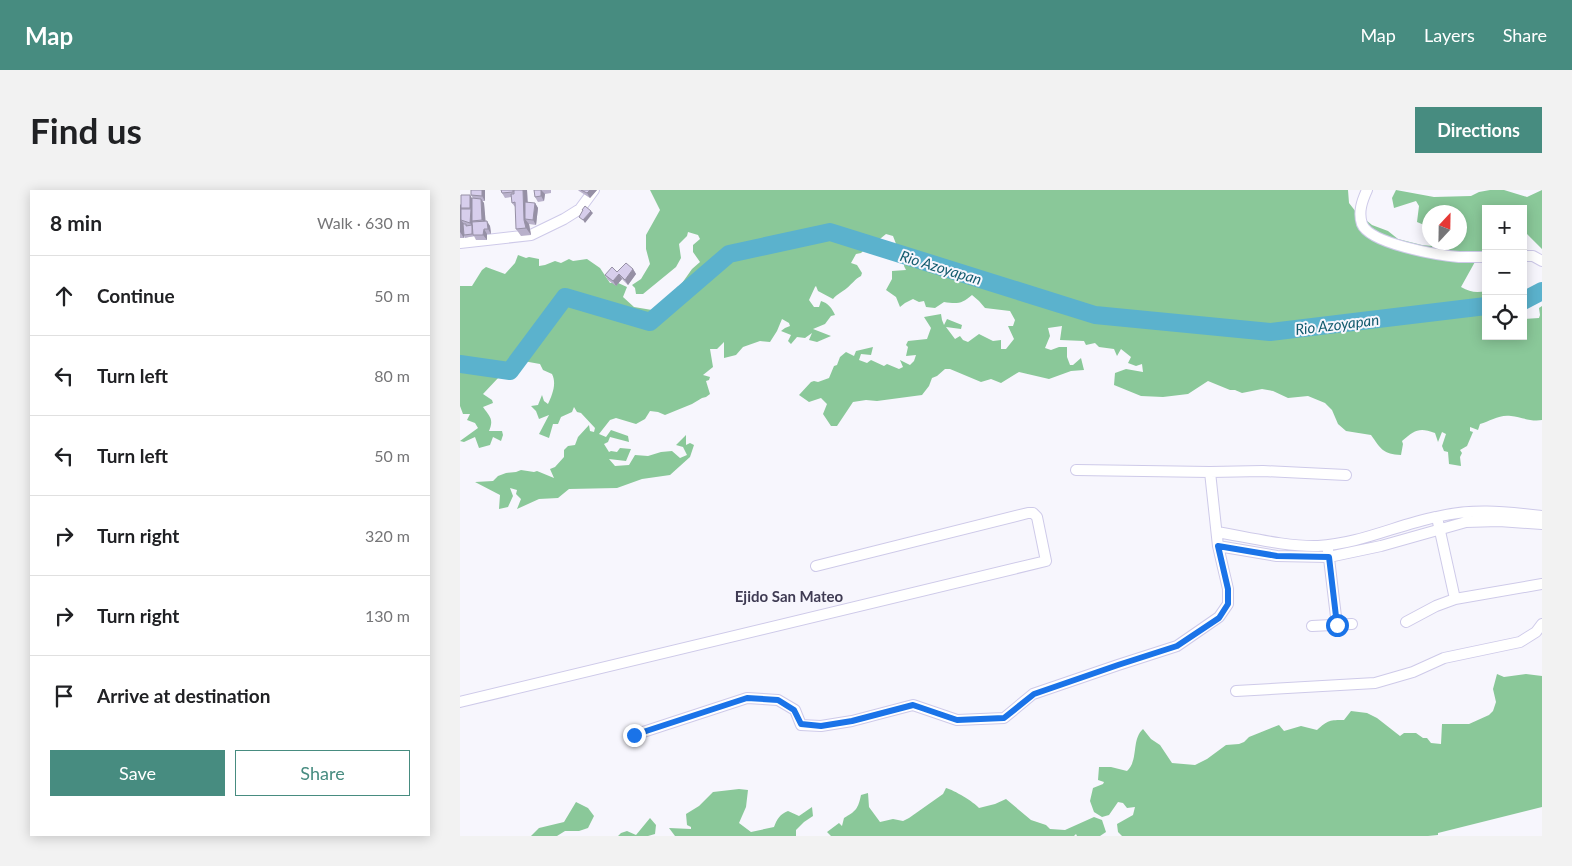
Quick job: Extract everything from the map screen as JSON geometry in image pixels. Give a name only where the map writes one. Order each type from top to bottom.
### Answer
[{"type":"street","points":[[460,243],[531,235],[580,209],[594,190]]},
{"type":"street","points":[[1367,190],[1360,212],[1362,226],[1378,238],[1416,250],[1460,257],[1482,256]]},
{"type":"street","points":[[1527,256],[1533,256],[1540,260]]},
{"type":"street","points":[[1076,470],[1263,471],[1346,475]]},
{"type":"street","points":[[634,735],[747,698],[778,700],[794,710],[801,724],[821,726],[852,721],[913,705],[957,720],[1004,718],[1034,694],[1177,646],[1219,618],[1228,604],[1228,589],[1216,532],[1210,472]]},
{"type":"street","points":[[1216,532],[1279,543],[1317,546],[1349,542],[1436,516],[1471,511],[1498,511],[1542,516]]},
{"type":"street","points":[[460,702],[1046,561],[1037,517],[1033,513],[1028,513],[816,566]]},
{"type":"street","points":[[1436,516],[1455,599]]},
{"type":"street","points":[[1218,546],[1277,556],[1329,557],[1381,546],[1466,522],[1498,521],[1542,524]]},
{"type":"street","points":[[1328,544],[1337,625]]},
{"type":"street","points":[[1406,622],[1436,606],[1455,599],[1542,584]]},
{"type":"street","points":[[1312,626],[1352,624]]},
{"type":"street","points":[[1236,690],[1375,682],[1413,672],[1444,658],[1520,642],[1536,632],[1542,624]]},
{"type":"green space","points":[[650,190],[1348,190],[1349,203],[1356,212],[1372,225],[1388,231],[1398,239],[1422,245],[1422,250],[1434,251],[1467,250],[1467,205],[1422,205],[1422,224],[1417,222],[1419,206],[1416,201],[1394,208],[1392,198],[1396,190],[1434,197],[1471,196],[1490,190],[1504,190],[1527,197],[1542,190],[1542,249],[1527,234],[1527,205],[1482,205],[1482,261],[1476,260],[1461,287],[1473,292],[1482,292],[1482,340],[1527,340],[1527,319],[1539,318],[1539,308],[1542,306],[1542,420],[1503,416],[1480,424],[1478,430],[1470,427],[1470,431],[1473,432],[1467,446],[1460,450],[1462,453],[1460,457],[1461,466],[1449,464],[1448,452],[1444,451],[1442,446],[1446,434],[1442,432],[1438,442],[1435,433],[1425,430],[1414,432],[1402,441],[1401,455],[1395,454],[1383,450],[1371,435],[1346,431],[1338,424],[1332,410],[1325,403],[1308,396],[1288,398],[1273,391],[1262,389],[1242,393],[1208,381],[1188,394],[1163,397],[1141,396],[1114,385],[1115,373],[1126,369],[1143,372],[1142,364],[1136,366],[1128,363],[1131,357],[1121,349],[1117,356],[1114,349],[1099,347],[1095,343],[1086,345],[1084,341],[1060,340],[1062,326],[1048,328],[1050,336],[1045,348],[1051,350],[1067,347],[1067,357],[1070,365],[1073,365],[1081,358],[1084,370],[1071,371],[1049,379],[1019,372],[1001,383],[991,379],[981,382],[950,369],[945,369],[932,378],[922,395],[853,402],[837,426],[831,426],[823,414],[827,404],[821,398],[809,402],[799,395],[811,382],[818,382],[829,378],[834,366],[837,365],[840,357],[846,352],[854,356],[856,351],[873,347],[871,355],[861,354],[859,360],[867,363],[871,360],[884,366],[887,364],[899,369],[903,367],[900,360],[910,365],[916,355],[906,356],[908,341],[927,339],[931,328],[924,317],[941,314],[944,325],[947,319],[962,325],[961,329],[946,327],[955,339],[960,336],[968,342],[979,334],[993,341],[1001,340],[1001,349],[1006,349],[1014,339],[1008,326],[1013,326],[1015,320],[1010,311],[985,308],[972,295],[962,302],[944,302],[935,308],[926,307],[924,301],[919,302],[913,299],[900,307],[896,297],[886,290],[892,279],[892,271],[906,270],[904,266],[905,255],[898,249],[893,236],[886,234],[875,243],[876,252],[871,254],[864,250],[856,254],[851,263],[857,265],[862,273],[861,276],[833,299],[818,291],[815,287],[809,300],[814,307],[819,307],[821,301],[831,308],[835,315],[831,316],[825,324],[813,329],[831,336],[817,342],[809,340],[812,333],[805,338],[797,337],[791,344],[788,341],[791,335],[781,331],[790,326],[789,323],[782,319],[770,342],[760,341],[743,347],[736,355],[724,358],[724,342],[717,349],[710,349],[713,367],[703,375],[710,377],[706,381],[710,394],[706,397],[665,415],[650,411],[645,419],[636,424],[616,418],[610,420],[599,434],[606,437],[611,430],[628,436],[629,442],[610,437],[608,442],[604,444],[609,452],[617,452],[620,448],[631,449],[626,461],[609,459],[615,466],[629,465],[635,455],[648,456],[672,451],[680,458],[687,455],[683,447],[676,445],[686,435],[686,445],[690,443],[694,445],[690,457],[670,475],[642,479],[617,488],[569,489],[558,498],[539,499],[517,509],[521,499],[516,494],[517,490],[510,488],[513,496],[508,507],[499,509],[500,495],[475,482],[493,481],[498,476],[521,470],[537,471],[554,478],[550,469],[555,467],[564,457],[564,450],[568,446],[575,445],[578,437],[589,425],[590,431],[594,432],[595,428],[574,407],[572,412],[561,417],[558,424],[553,424],[549,438],[539,434],[549,415],[539,419],[536,411],[531,406],[538,405],[542,395],[544,401],[548,404],[554,382],[552,374],[543,370],[540,364],[512,359],[512,368],[497,370],[499,377],[483,394],[492,400],[493,403],[483,407],[491,421],[489,431],[502,431],[501,441],[493,437],[490,445],[479,448],[475,437],[464,442],[460,441],[478,428],[475,423],[467,420],[470,414],[463,414],[460,406],[460,286],[472,286],[486,267],[505,274],[515,263],[518,255],[539,259],[539,266],[555,261],[561,263],[569,259],[573,261],[587,259],[600,268],[610,283],[616,282],[627,287],[623,297],[634,307],[658,311],[663,304],[664,315],[674,302],[669,296],[676,291],[677,287],[680,286],[692,269],[700,262],[693,252],[693,245],[700,239],[698,235],[688,232],[687,236],[679,244],[681,258],[676,267],[643,294],[636,294],[635,288],[632,285],[641,279],[650,264],[646,249],[646,235],[660,210]]},
{"type":"green space","points":[[1497,674],[1504,677],[1526,674],[1542,676],[1542,807],[1428,836],[1122,836],[1118,832],[1117,824],[1133,815],[1135,807],[1127,808],[1123,803],[1118,802],[1109,815],[1102,817],[1094,812],[1090,801],[1093,788],[1104,782],[1098,780],[1099,767],[1111,767],[1127,771],[1133,761],[1137,739],[1143,729],[1151,739],[1160,745],[1172,763],[1195,765],[1226,745],[1239,744],[1249,737],[1279,725],[1284,731],[1301,726],[1317,730],[1329,721],[1344,720],[1351,711],[1367,713],[1377,718],[1400,736],[1404,733],[1416,733],[1423,738],[1427,738],[1431,743],[1441,744],[1442,724],[1469,724],[1489,715],[1493,711],[1496,702],[1493,689]]},
{"type":"green space","points":[[946,788],[964,796],[979,808],[1006,799],[1031,820],[1046,825],[1050,829],[1065,830],[1094,817],[1102,820],[1106,832],[1100,836],[1077,836],[1076,834],[1074,836],[831,836],[827,832],[839,823],[842,826],[844,818],[857,807],[861,795],[868,793],[869,807],[880,822],[893,819],[903,821],[943,794]]},
{"type":"green space","points":[[739,789],[748,790],[746,807],[739,823],[751,832],[774,827],[779,817],[788,811],[799,816],[812,807],[813,816],[796,830],[796,836],[675,836],[669,828],[691,829],[687,825],[686,814],[699,806],[713,792]]},
{"type":"green space","points":[[576,802],[588,808],[594,816],[588,828],[579,831],[565,831],[557,836],[531,836],[539,828],[564,822]]},
{"type":"green space","points":[[650,818],[656,825],[655,834],[648,836],[618,836],[627,831],[636,835]]},
{"type":"building","points":[[471,190],[482,190],[482,196],[471,195]]},
{"type":"building","points":[[501,190],[513,190],[513,192],[502,193]]},
{"type":"building","points":[[514,190],[523,190],[526,228],[516,229],[515,202],[512,203],[511,194],[514,194]]},
{"type":"building","points":[[534,190],[541,190],[541,196],[535,197]]},
{"type":"building","points":[[461,195],[470,195],[470,208],[461,208]]},
{"type":"building","points":[[472,198],[481,199],[482,220],[472,221]]},
{"type":"building","points":[[525,202],[535,203],[533,220],[525,219]]},
{"type":"building","points":[[585,206],[591,211],[583,220],[579,217]]},
{"type":"building","points":[[461,209],[471,209],[470,223],[461,220]]},
{"type":"building","points":[[487,221],[488,229],[484,229],[483,235],[473,235],[472,222]]},
{"type":"building","points":[[463,224],[466,224],[466,226],[472,225],[472,234],[464,235]]},
{"type":"building","points":[[626,263],[633,269],[625,280],[619,274],[613,281],[605,275],[612,267],[617,272]]},
{"type":"waterway","name":"Rio Azoyapan","points":[[460,364],[510,371],[565,297],[650,322],[729,254],[830,232],[1095,315],[1270,332],[1482,306]]},
{"type":"waterway","name":"Rio Azoyapan","points":[[1527,299],[1542,291]]},
{"type":"district","name":"Ejido San Mateo","points":[[789,596]]},
{"type":"route","points":[[634,735],[747,698],[778,700],[794,710],[801,724],[821,726],[852,721],[913,705],[957,720],[1004,718],[1034,694],[1177,646],[1219,618],[1228,604],[1228,589],[1218,546],[1277,556],[1329,557],[1337,625]]}]
